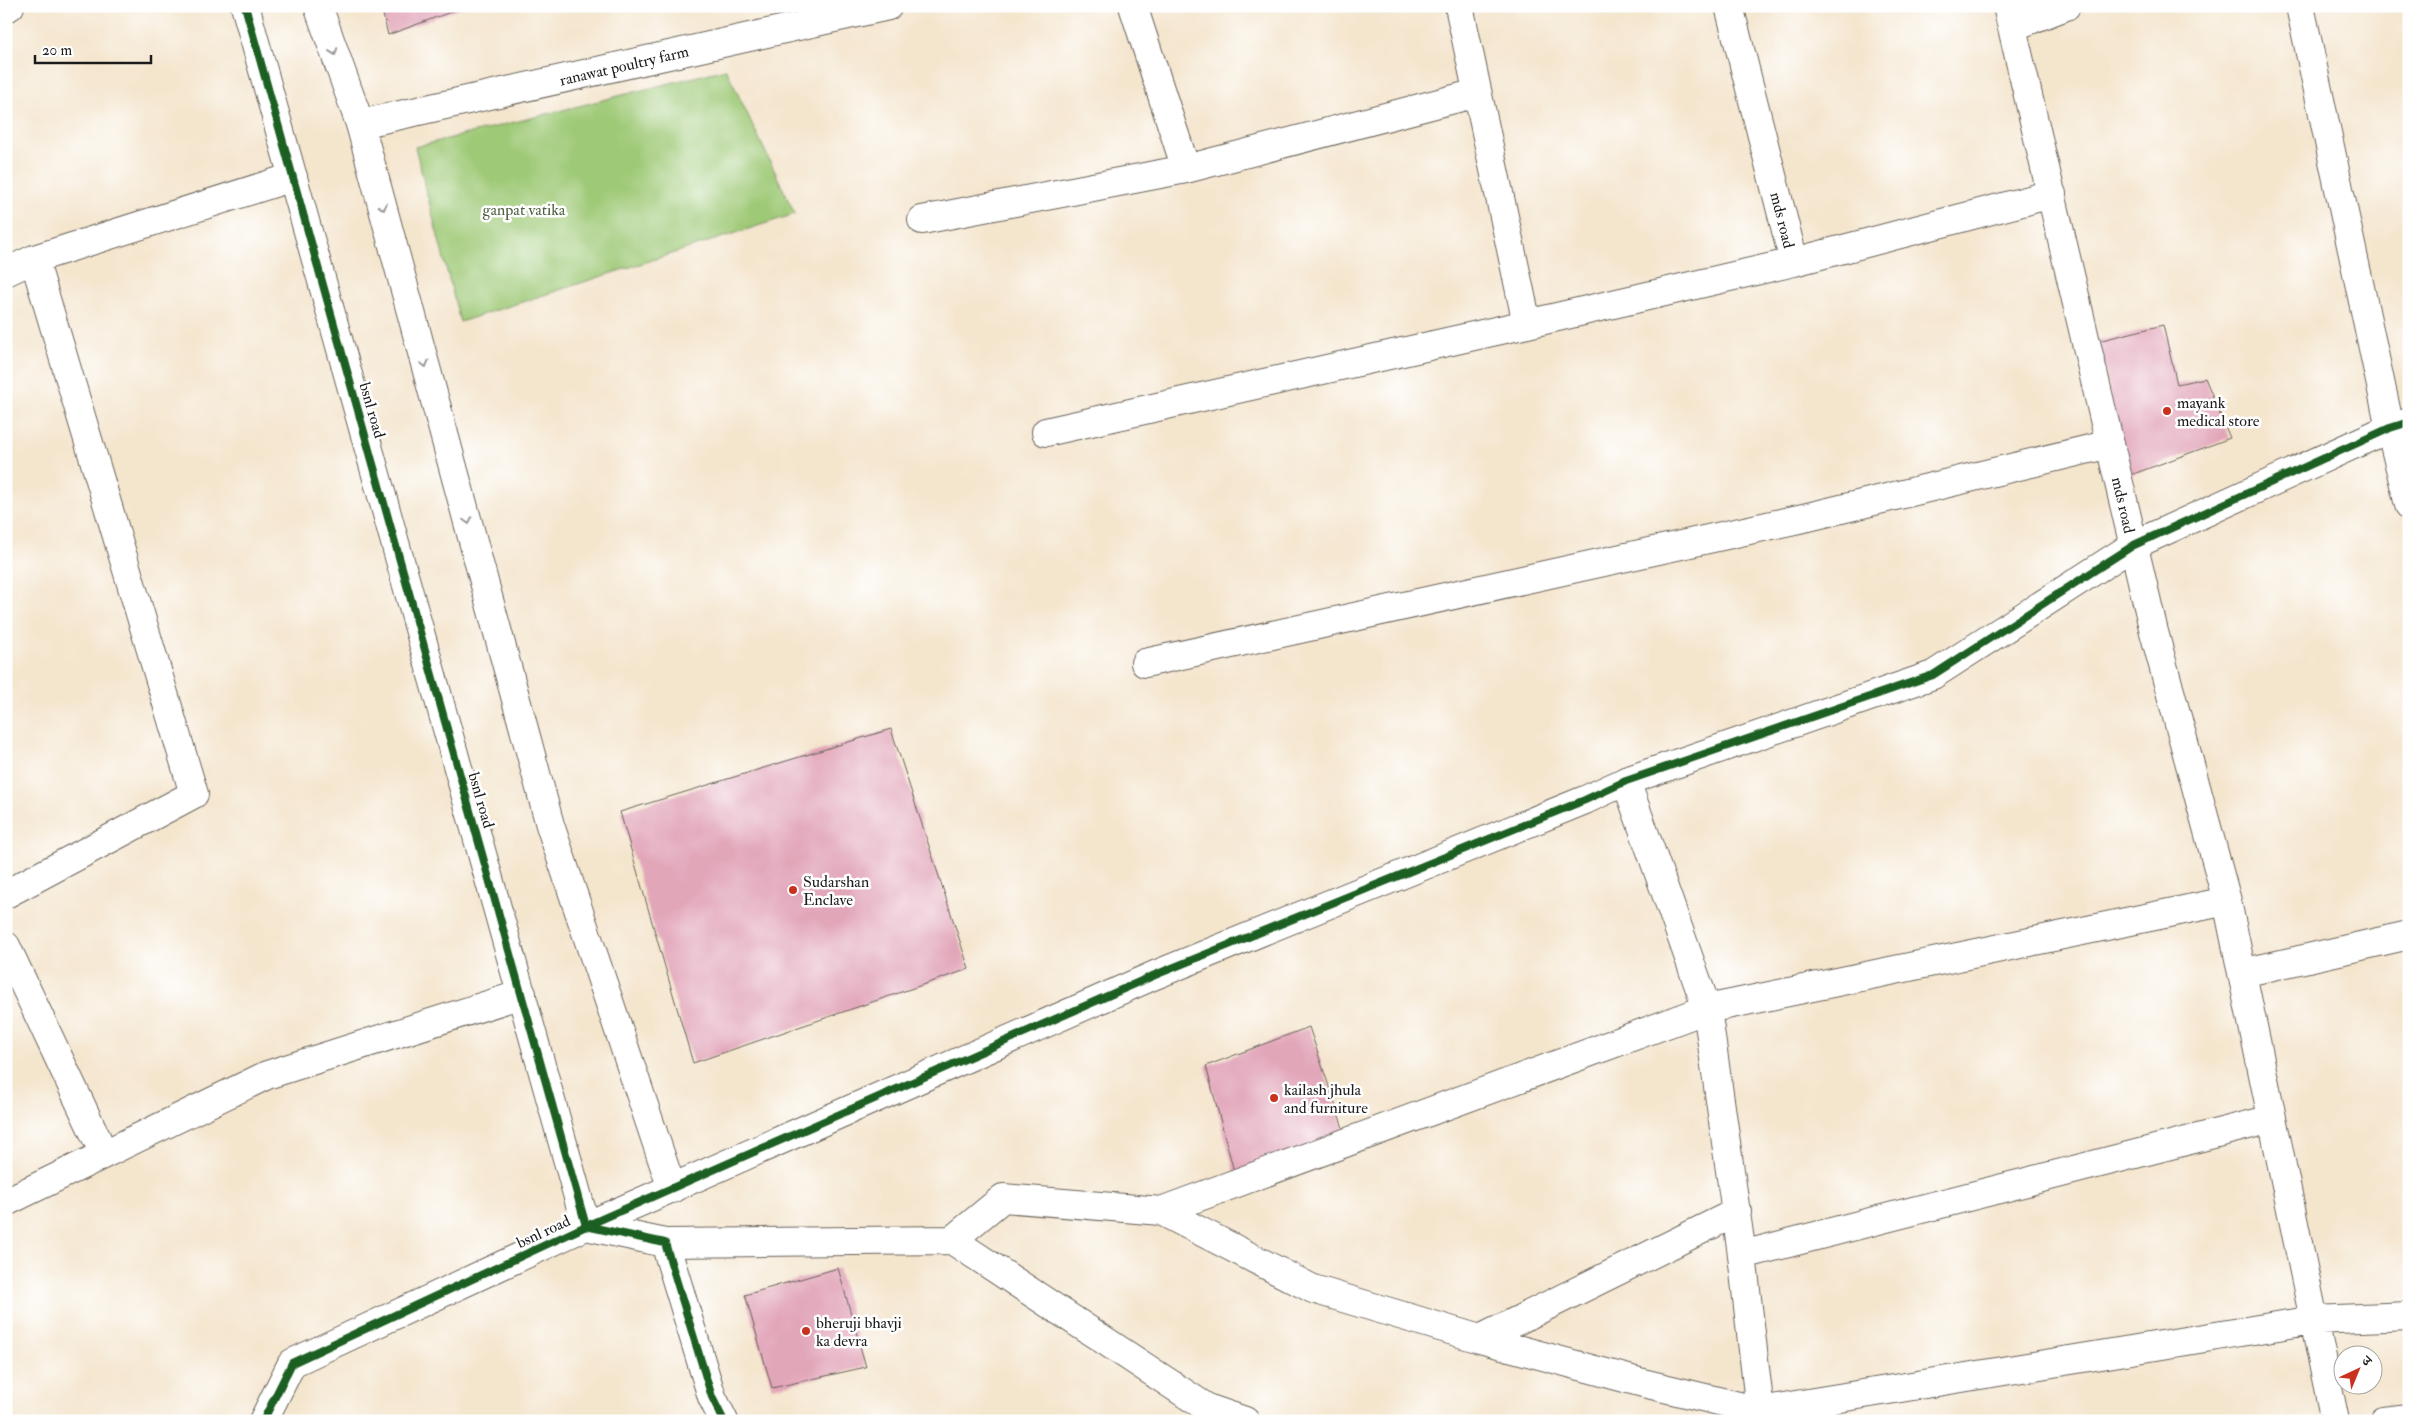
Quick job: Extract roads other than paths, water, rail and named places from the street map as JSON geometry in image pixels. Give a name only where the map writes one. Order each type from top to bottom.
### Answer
[{"type":"street","points":[[6,8],[10,6]]},
{"type":"street","name":"bsnl road","points":[[246,6],[586,1226],[292,1363],[263,1421]]},
{"type":"street","points":[[318,6],[360,124],[550,825],[672,1188]]},
{"type":"street","name":"ranawat poultry farm","points":[[360,124],[888,6]]},
{"type":"street","points":[[1133,6],[1186,169]]},
{"type":"street","points":[[1458,6],[1527,324]]},
{"type":"street","name":"mds road","points":[[1729,6],[1794,262],[2052,194]]},
{"type":"street","points":[[2009,16],[2066,6]]},
{"type":"street","points":[[2300,6],[2399,425],[2409,505]]},
{"type":"street","name":"mds road","points":[[2009,16],[2154,632],[2227,901],[2335,1421]]},
{"type":"street","points":[[922,220],[1186,169],[1478,93]]},
{"type":"street","points":[[6,272],[34,259],[293,177]]},
{"type":"street","points":[[6,894],[194,794],[34,259]]},
{"type":"street","points":[[1046,432],[1794,262]]},
{"type":"street","points":[[586,1226],[1155,975],[1584,800],[1626,781],[1933,675],[2134,545],[2399,425]]},
{"type":"street","points":[[1145,663],[1808,517],[2110,444]]},
{"type":"street","points":[[1626,781],[1707,1009],[1737,1212],[1760,1411]]},
{"type":"street","points":[[1161,1211],[1707,1009],[2227,901]]},
{"type":"street","points":[[2242,973],[2409,935]]},
{"type":"street","points":[[6,946],[104,1154]]},
{"type":"street","points":[[6,1202],[267,1075],[522,994]]},
{"type":"street","points":[[1742,1256],[2272,1119]]},
{"type":"street","points":[[952,1240],[1002,1198],[1161,1211],[1313,1289],[1480,1339],[1643,1383],[1760,1411],[2314,1320],[2409,1316]]},
{"type":"street","points":[[1480,1339],[1737,1212]]},
{"type":"street","points":[[586,1226],[665,1243],[952,1240],[1207,1408],[1246,1421]]},
{"type":"street","points":[[665,1243],[712,1398],[724,1421]]},
{"type":"street","points":[[2384,1421],[2409,1418]]},
{"type":"place","name":"mayank medical store","points":[[2167,411]]},
{"type":"place","name":"Sudarshan Enclave","points":[[793,890]]},
{"type":"place","name":"kailash jhula and furniture","points":[[1274,1098]]},
{"type":"place","name":"bheruji bhavji ka devra","points":[[806,1331]]},
{"type":"park label","name":"ganpat vatika","points":[[524,209]]}]
